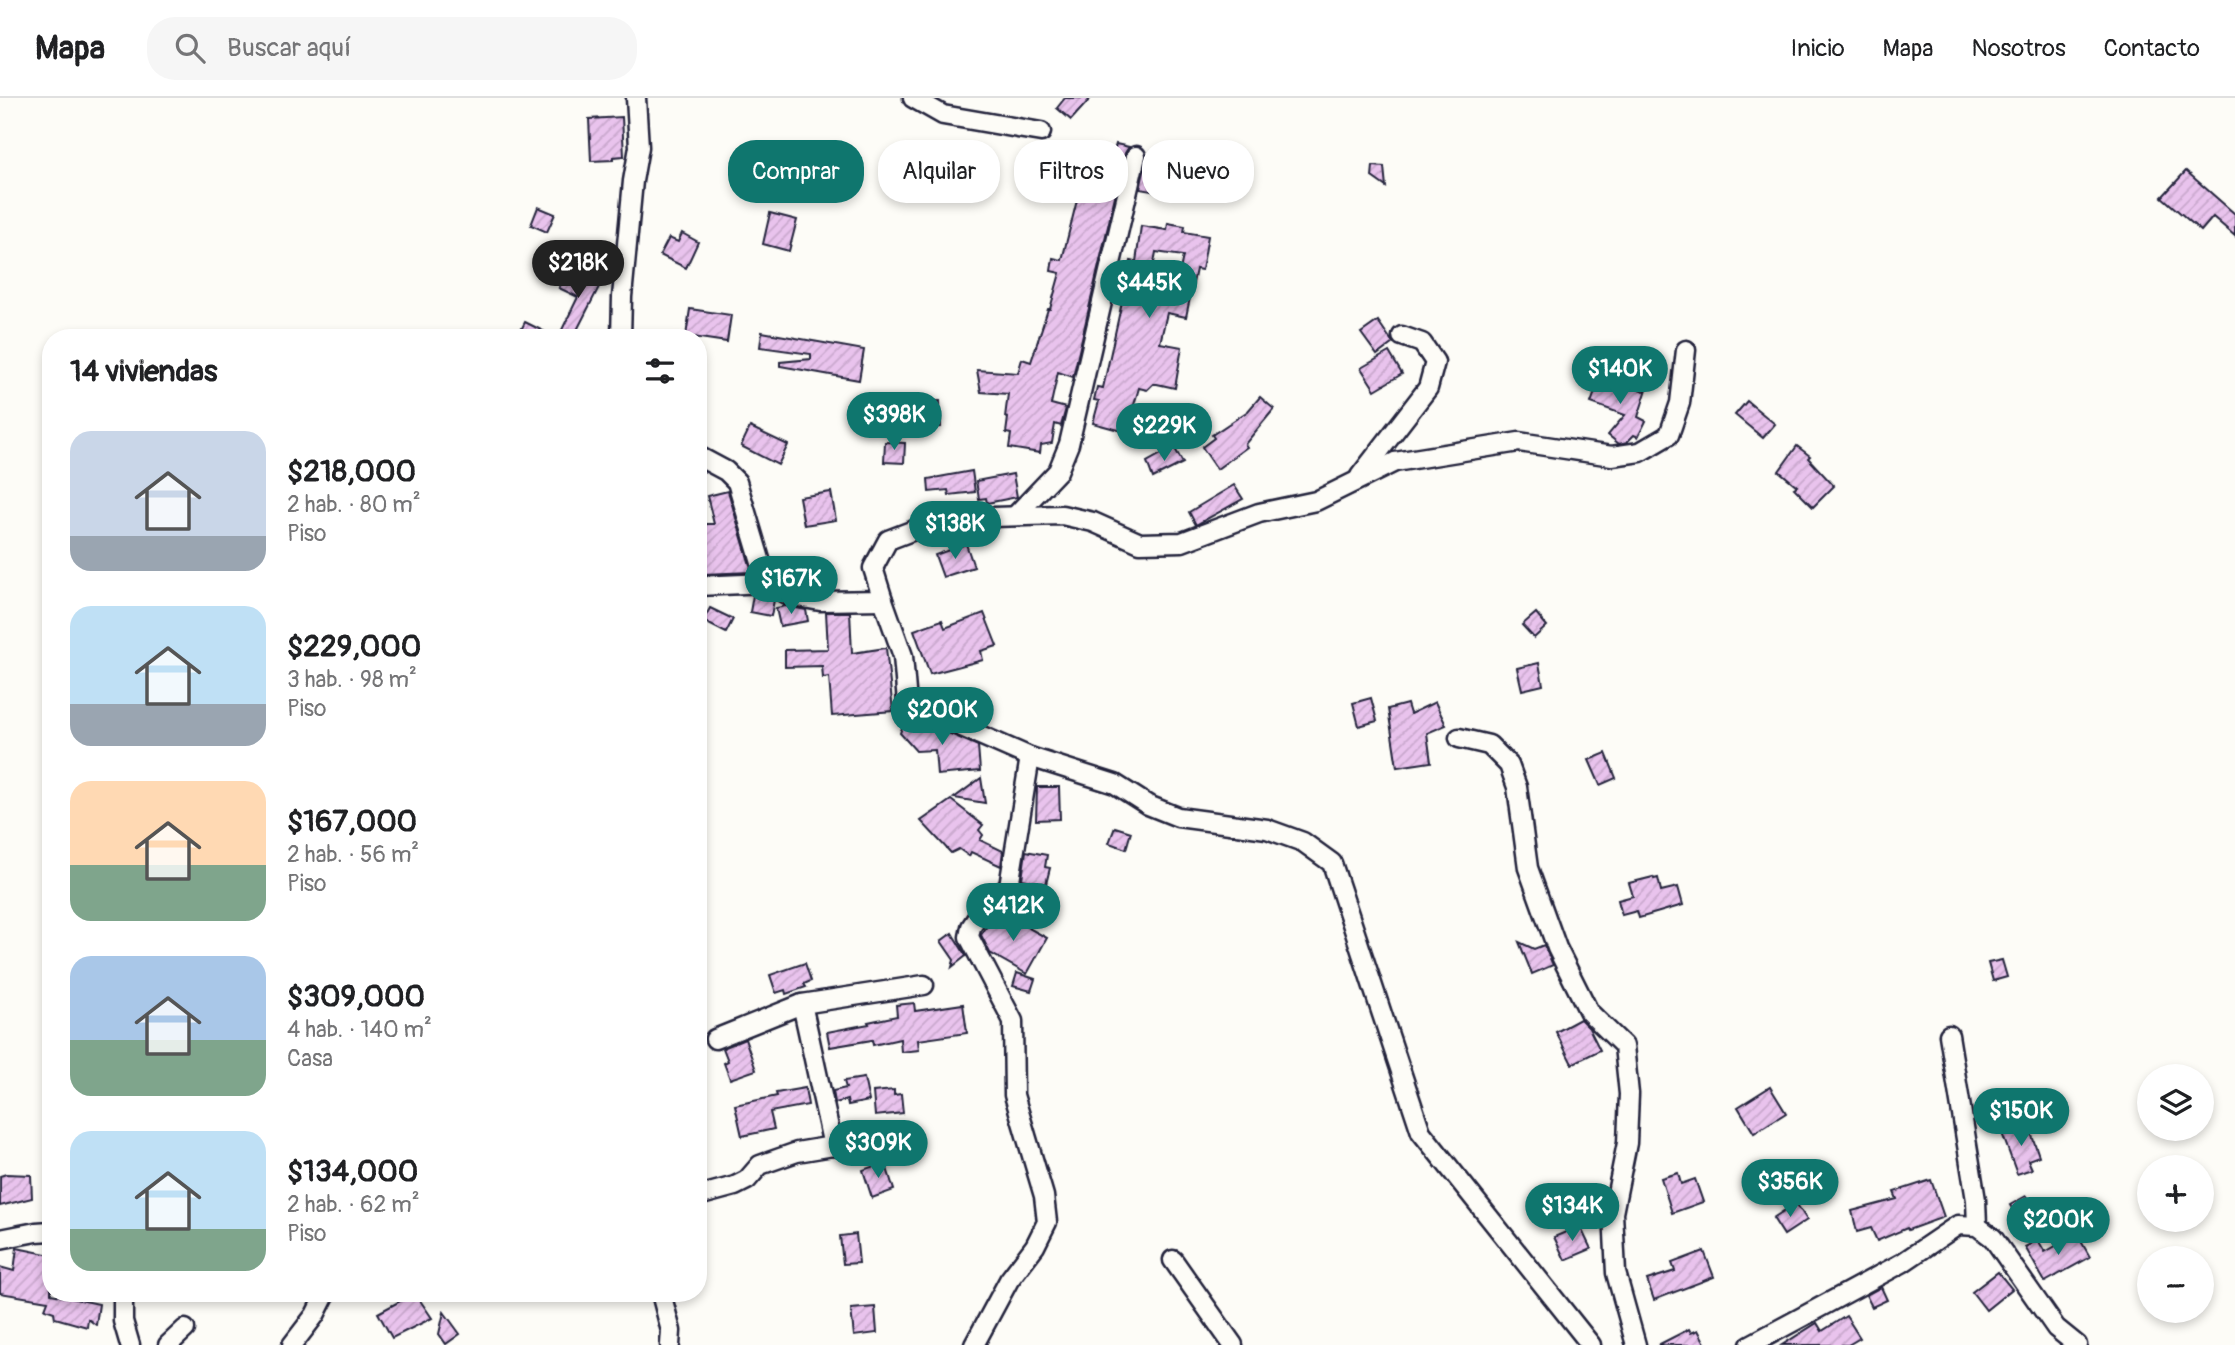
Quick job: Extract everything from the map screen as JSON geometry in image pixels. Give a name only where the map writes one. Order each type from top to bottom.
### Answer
[{"type":"street","points":[[621,329],[633,181],[639,146],[636,98]]},
{"type":"street","points":[[913,98],[943,115],[1041,132]]},
{"type":"street","points":[[1015,516],[1058,471],[1069,444],[1136,156]]},
{"type":"street","points":[[1358,479],[1428,388],[1435,362],[1422,343],[1402,336]]},
{"type":"street","points":[[1591,1345],[1421,1132],[1332,863],[1303,842],[1267,829],[1178,817],[1148,805],[1115,784],[1030,757],[907,703],[903,656],[873,568],[888,540],[922,527],[993,517],[1062,515],[1093,522],[1140,542],[1182,542],[1259,513],[1316,501],[1395,462],[1519,442],[1612,456],[1640,452],[1669,435],[1679,403],[1686,350]]},
{"type":"street","points":[[707,461],[726,471],[737,482],[767,583]]},
{"type":"street","points":[[707,586],[767,583],[788,595],[820,601],[883,600]]},
{"type":"street","points":[[1459,738],[1489,745],[1509,765],[1517,787],[1528,868],[1557,948],[1589,1012],[1624,1046],[1629,1094],[1627,1143],[1613,1213],[1616,1273],[1636,1345]]},
{"type":"street","points":[[974,1345],[1009,1280],[1035,1246],[1047,1222],[1044,1196],[1014,1095],[1013,1021],[969,937],[971,927],[981,912],[1009,886],[1030,757]]},
{"type":"street","points":[[715,1039],[802,1004],[924,985]]},
{"type":"street","points":[[802,1004],[833,1146]]},
{"type":"street","points":[[1949,1035],[1976,1200],[1977,1226]]},
{"type":"street","points":[[707,1194],[735,1186],[747,1180],[760,1166],[797,1152],[833,1146],[888,1149]]},
{"type":"street","points":[[1750,1345],[1902,1263],[1958,1225],[1977,1226],[1993,1238],[2056,1328],[2077,1345]]},
{"type":"street","points":[[0,1240],[42,1232]]},
{"type":"street","points":[[1173,1260],[1233,1345]]},
{"type":"street","points":[[122,1302],[123,1321],[130,1345]]},
{"type":"street","points":[[292,1345],[322,1302]]},
{"type":"street","points":[[663,1302],[671,1331],[670,1345]]},
{"type":"street","points":[[169,1345],[185,1329]]},
{"type":"building","points":[[1065,98],[1091,98],[1071,120],[1057,108]]},
{"type":"building","points":[[622,117],[624,156],[613,157],[613,160],[591,161],[589,119]]},
{"type":"building","points":[[1373,166],[1384,167],[1386,187],[1372,177]]},
{"type":"building","points":[[2186,171],[2235,214],[2235,236],[2213,217],[2201,231],[2162,197]]},
{"type":"building","points":[[1076,203],[1113,203],[1073,377],[1058,372],[1051,404],[1066,408],[1061,426],[1055,424],[1052,443],[1041,445],[1040,453],[1009,448],[1011,434],[1006,433],[1008,418],[1005,417],[1008,394],[981,392],[977,370],[1018,373],[1022,359],[1031,362],[1060,273],[1051,271],[1053,258],[1062,260]]},
{"type":"building","points":[[538,207],[555,214],[547,232],[531,225]]},
{"type":"building","points":[[770,213],[797,220],[789,251],[763,244]]},
{"type":"building","points":[[1168,223],[1185,226],[1184,232],[1208,236],[1202,270],[1196,269],[1186,317],[1167,313],[1160,343],[1182,347],[1175,388],[1153,384],[1147,390],[1139,388],[1126,432],[1093,423],[1099,401],[1094,400],[1097,387],[1103,388],[1131,261],[1136,262],[1141,226],[1167,230]],"holes":[[[1156,252],[1183,256],[1177,284],[1151,280]]]},
{"type":"building","points":[[682,233],[698,242],[686,268],[660,255],[669,238],[678,242]]},
{"type":"building","points":[[569,268],[601,283],[578,329],[562,329],[578,297],[559,288]]},
{"type":"building","points":[[690,309],[731,315],[727,342],[707,339],[707,329],[687,329]]},
{"type":"building","points":[[1378,321],[1393,343],[1377,355],[1361,333]]},
{"type":"building","points":[[525,322],[539,329],[522,329]]},
{"type":"building","points":[[762,332],[864,350],[859,380],[780,366],[780,362],[811,359],[811,354],[760,347]]},
{"type":"building","points":[[1389,352],[1402,374],[1375,390],[1361,368]]},
{"type":"building","points":[[1594,374],[1644,391],[1647,389],[1638,417],[1646,421],[1638,437],[1634,435],[1627,442],[1619,444],[1608,435],[1625,415],[1591,403],[1595,392],[1589,389]]},
{"type":"building","points":[[1260,397],[1274,409],[1245,444],[1247,447],[1217,469],[1202,447],[1214,438],[1212,435],[1248,411]]},
{"type":"building","points":[[940,401],[941,427],[913,428],[913,402]]},
{"type":"building","points":[[1747,401],[1775,424],[1763,438],[1735,415]]},
{"type":"building","points":[[750,427],[788,445],[778,465],[741,446]]},
{"type":"building","points":[[885,442],[905,443],[904,463],[884,462]]},
{"type":"building","points":[[1797,446],[1810,456],[1808,458],[1834,486],[1813,507],[1794,488],[1797,486],[1779,471]]},
{"type":"building","points":[[1174,447],[1183,463],[1153,478],[1147,462]]},
{"type":"building","points":[[972,471],[975,492],[949,495],[948,490],[929,492],[928,479]]},
{"type":"building","points":[[1013,474],[1017,497],[987,503],[986,498],[979,499],[976,481]]},
{"type":"building","points":[[1234,485],[1243,499],[1196,525],[1189,512]]},
{"type":"building","points":[[728,491],[752,572],[707,574],[707,524],[714,524],[707,496]]},
{"type":"building","points":[[831,492],[836,520],[804,525],[799,497]]},
{"type":"building","points":[[966,544],[974,567],[943,577],[935,555]]},
{"type":"building","points":[[753,595],[774,600],[771,616],[750,612]]},
{"type":"building","points":[[786,606],[806,610],[808,621],[780,626],[776,608]]},
{"type":"building","points":[[710,608],[733,619],[726,633],[707,623]]},
{"type":"building","points":[[826,612],[850,612],[852,653],[886,648],[893,711],[832,716],[829,677],[823,678],[822,666],[785,667],[785,650],[828,649]]},
{"type":"building","points":[[984,613],[997,646],[981,651],[983,660],[930,674],[914,630],[942,620],[945,628]]},
{"type":"building","points":[[1536,613],[1547,626],[1534,638],[1522,625]]},
{"type":"building","points":[[1539,663],[1543,685],[1522,690],[1517,668]]},
{"type":"building","points":[[1371,698],[1377,721],[1359,726],[1353,703]]},
{"type":"building","points":[[1435,702],[1446,725],[1427,733],[1431,762],[1397,767],[1388,709],[1407,704],[1410,714]]},
{"type":"building","points":[[907,715],[978,746],[980,771],[937,775],[935,750],[916,751],[900,733]]},
{"type":"building","points":[[1606,753],[1616,778],[1600,785],[1589,760]]},
{"type":"building","points":[[981,778],[985,803],[954,798]]},
{"type":"building","points":[[1037,787],[1059,787],[1060,819],[1036,820]]},
{"type":"building","points":[[951,800],[983,825],[979,830],[983,835],[980,840],[1003,851],[1001,866],[971,852],[969,856],[959,849],[951,853],[921,821]]},
{"type":"building","points":[[1115,827],[1131,832],[1126,849],[1109,843]]},
{"type":"building","points":[[1026,851],[1047,855],[1045,867],[1050,868],[1046,884],[1022,879]]},
{"type":"building","points":[[1658,878],[1661,891],[1678,887],[1683,905],[1639,918],[1637,911],[1622,915],[1618,900],[1633,896],[1629,883]]},
{"type":"building","points":[[995,914],[1014,928],[1018,922],[1047,938],[1027,974],[990,953],[981,935]]},
{"type":"building","points":[[952,933],[966,956],[952,967],[954,960],[941,941]]},
{"type":"building","points":[[1519,942],[1534,949],[1544,945],[1553,965],[1532,974]]},
{"type":"building","points":[[2002,960],[2007,977],[1993,981],[1988,963]]},
{"type":"building","points":[[805,963],[811,981],[804,984],[806,987],[786,994],[785,990],[776,993],[770,975]]},
{"type":"building","points":[[1017,973],[1035,979],[1031,991],[1013,986]]},
{"type":"building","points":[[914,1003],[915,1011],[963,1004],[967,1033],[918,1040],[919,1050],[901,1052],[900,1039],[873,1045],[872,1040],[830,1047],[827,1032],[897,1016],[896,1005]]},
{"type":"building","points":[[1580,1019],[1589,1028],[1600,1050],[1572,1064],[1556,1032]]},
{"type":"building","points":[[745,1039],[756,1070],[730,1079],[724,1063],[728,1061],[723,1048]]},
{"type":"building","points":[[864,1078],[869,1101],[848,1105],[847,1100],[835,1103],[833,1091],[846,1088],[844,1081]]},
{"type":"building","points":[[1770,1087],[1786,1113],[1754,1133],[1738,1107]]},
{"type":"building","points":[[805,1088],[808,1105],[770,1112],[774,1129],[742,1136],[735,1105]]},
{"type":"building","points":[[894,1090],[894,1095],[901,1094],[903,1113],[875,1116],[873,1092]]},
{"type":"building","points":[[2028,1124],[2039,1156],[2028,1160],[2032,1169],[2017,1174],[2002,1133]]},
{"type":"building","points":[[885,1162],[894,1190],[872,1198],[863,1170]]},
{"type":"building","points":[[1678,1173],[1681,1184],[1695,1179],[1703,1202],[1672,1213],[1661,1178]]},
{"type":"building","points":[[31,1175],[32,1198],[0,1206],[0,1176]]},
{"type":"building","points":[[1931,1180],[1944,1217],[1908,1230],[1907,1228],[1877,1241],[1871,1228],[1857,1232],[1852,1211],[1897,1199],[1894,1192]]},
{"type":"building","points":[[2026,1196],[2033,1209],[2017,1217],[2010,1205]]},
{"type":"building","points":[[1796,1203],[1807,1220],[1784,1235],[1773,1218]]},
{"type":"building","points":[[1580,1226],[1591,1249],[1565,1260],[1554,1237]]},
{"type":"building","points":[[856,1234],[859,1263],[843,1264],[840,1236]]},
{"type":"building","points":[[2077,1234],[2090,1257],[2045,1282],[2025,1247],[2038,1240],[2045,1252]]},
{"type":"building","points":[[17,1248],[42,1253],[42,1300],[0,1293],[0,1267],[14,1271]]},
{"type":"building","points":[[1704,1251],[1714,1277],[1654,1300],[1647,1280],[1675,1271],[1672,1263]]},
{"type":"building","points":[[1998,1272],[2012,1289],[1986,1310],[1972,1292]]},
{"type":"building","points":[[1881,1287],[1887,1300],[1872,1307],[1866,1295]]},
{"type":"building","points":[[48,1302],[99,1304],[96,1325],[88,1319],[87,1327],[55,1318],[54,1312],[45,1309]]},
{"type":"building","points":[[398,1302],[421,1302],[432,1318],[392,1338],[378,1313]]},
{"type":"building","points":[[875,1307],[877,1333],[854,1336],[851,1309]]},
{"type":"building","points":[[444,1312],[460,1334],[446,1344],[439,1334]]},
{"type":"building","points":[[1846,1316],[1860,1338],[1848,1345],[1782,1345],[1817,1323],[1822,1331]]},
{"type":"building","points":[[1689,1329],[1691,1333],[1698,1330],[1706,1345],[1658,1345]]}]
